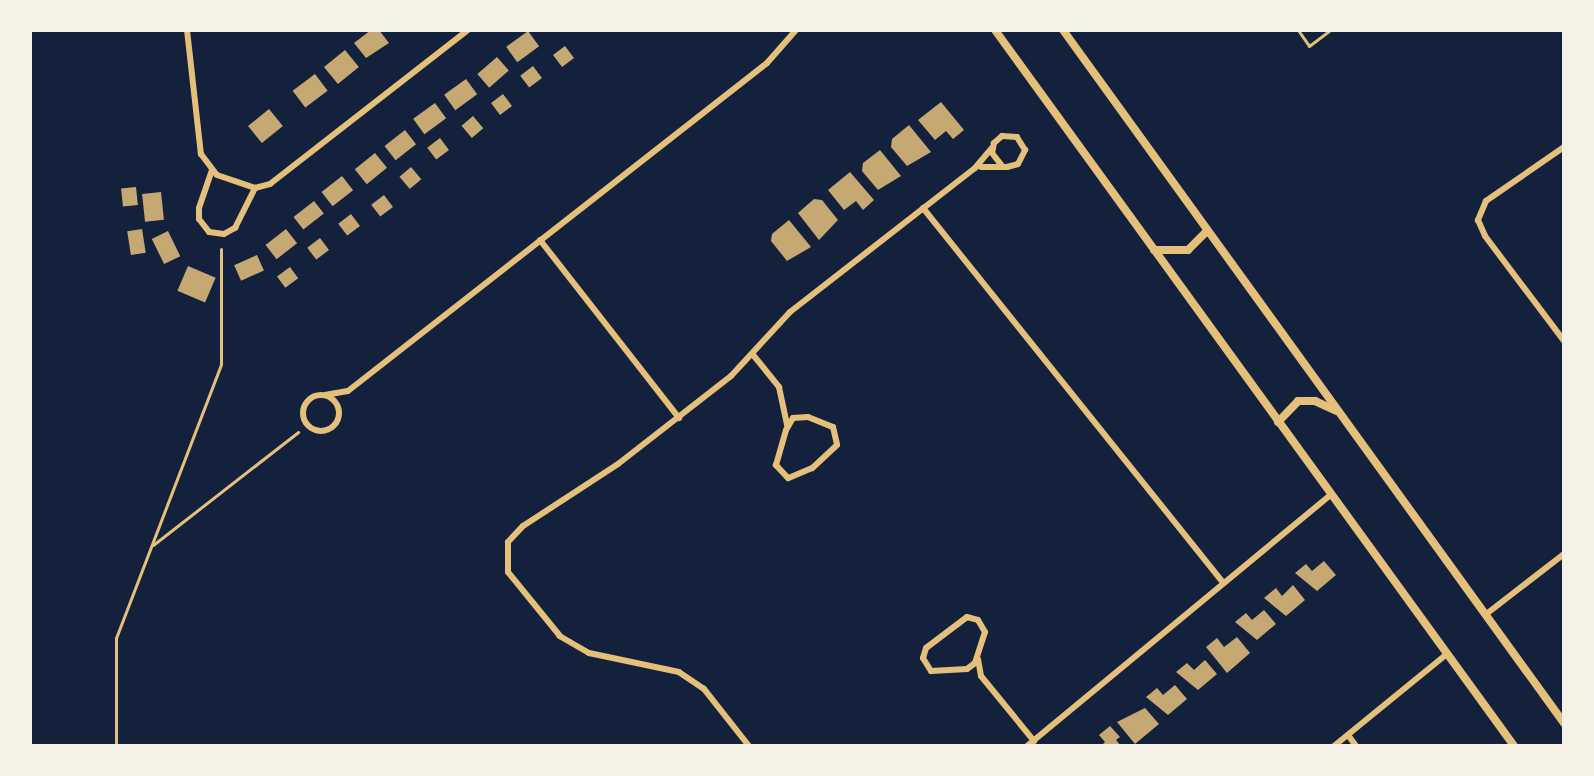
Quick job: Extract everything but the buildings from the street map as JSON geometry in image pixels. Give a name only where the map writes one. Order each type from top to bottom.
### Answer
[{"type":"main road","points":[[995,30],[1514,746]]},
{"type":"main road","points":[[1063,30],[1564,723]]},
{"type":"main road","points":[[1153,250],[1188,250],[1207,231]]},
{"type":"main road","points":[[1278,422],[1289,407],[1305,400],[1340,414]]},
{"type":"street","points":[[187,30],[198,144],[212,170],[233,183],[255,188],[270,184],[468,30]]},
{"type":"street","points":[[348,391],[340,412],[328,430],[308,425],[304,407],[312,397],[348,391],[767,63],[796,30]]},
{"type":"street","points":[[749,746],[704,689],[679,672],[589,653],[560,636],[508,572],[504,554],[523,526],[679,418],[754,356],[790,312],[975,168],[1007,135],[1024,145],[1018,164],[975,168]]},
{"type":"street","points":[[1564,147],[1486,201],[1478,220],[1485,236],[1564,341]]},
{"type":"street","points":[[992,148],[1002,166]]},
{"type":"street","points":[[212,170],[199,208],[199,219],[209,232],[224,234],[235,228],[255,188]]},
{"type":"street","points":[[923,208],[1223,582]]},
{"type":"street","points":[[540,240],[679,418]]},
{"type":"street","points":[[754,356],[773,378],[786,407],[786,430]]},
{"type":"street","points":[[325,395],[340,412]]},
{"type":"street","points":[[786,407],[828,423],[839,438],[797,477],[788,478],[776,465],[786,430],[793,418],[808,417]]},
{"type":"street","points":[[978,658],[981,676],[1030,743],[1330,495]]},
{"type":"street","points":[[1485,615],[1564,554]]},
{"type":"street","points":[[967,617],[978,620],[985,632],[978,658],[972,667],[960,670],[931,671],[924,654],[967,617]]},
{"type":"street","points":[[1334,746],[1447,654]]},
{"type":"street","points":[[960,670],[981,676]]},
{"type":"street","points":[[1348,735],[1356,746]]},
{"type":"lane","points":[[1298,30],[1309,46],[1330,30]]},
{"type":"path","points":[[116,746],[116,638],[221,364],[221,249]]},
{"type":"path","points":[[150,547],[298,432]]}]
